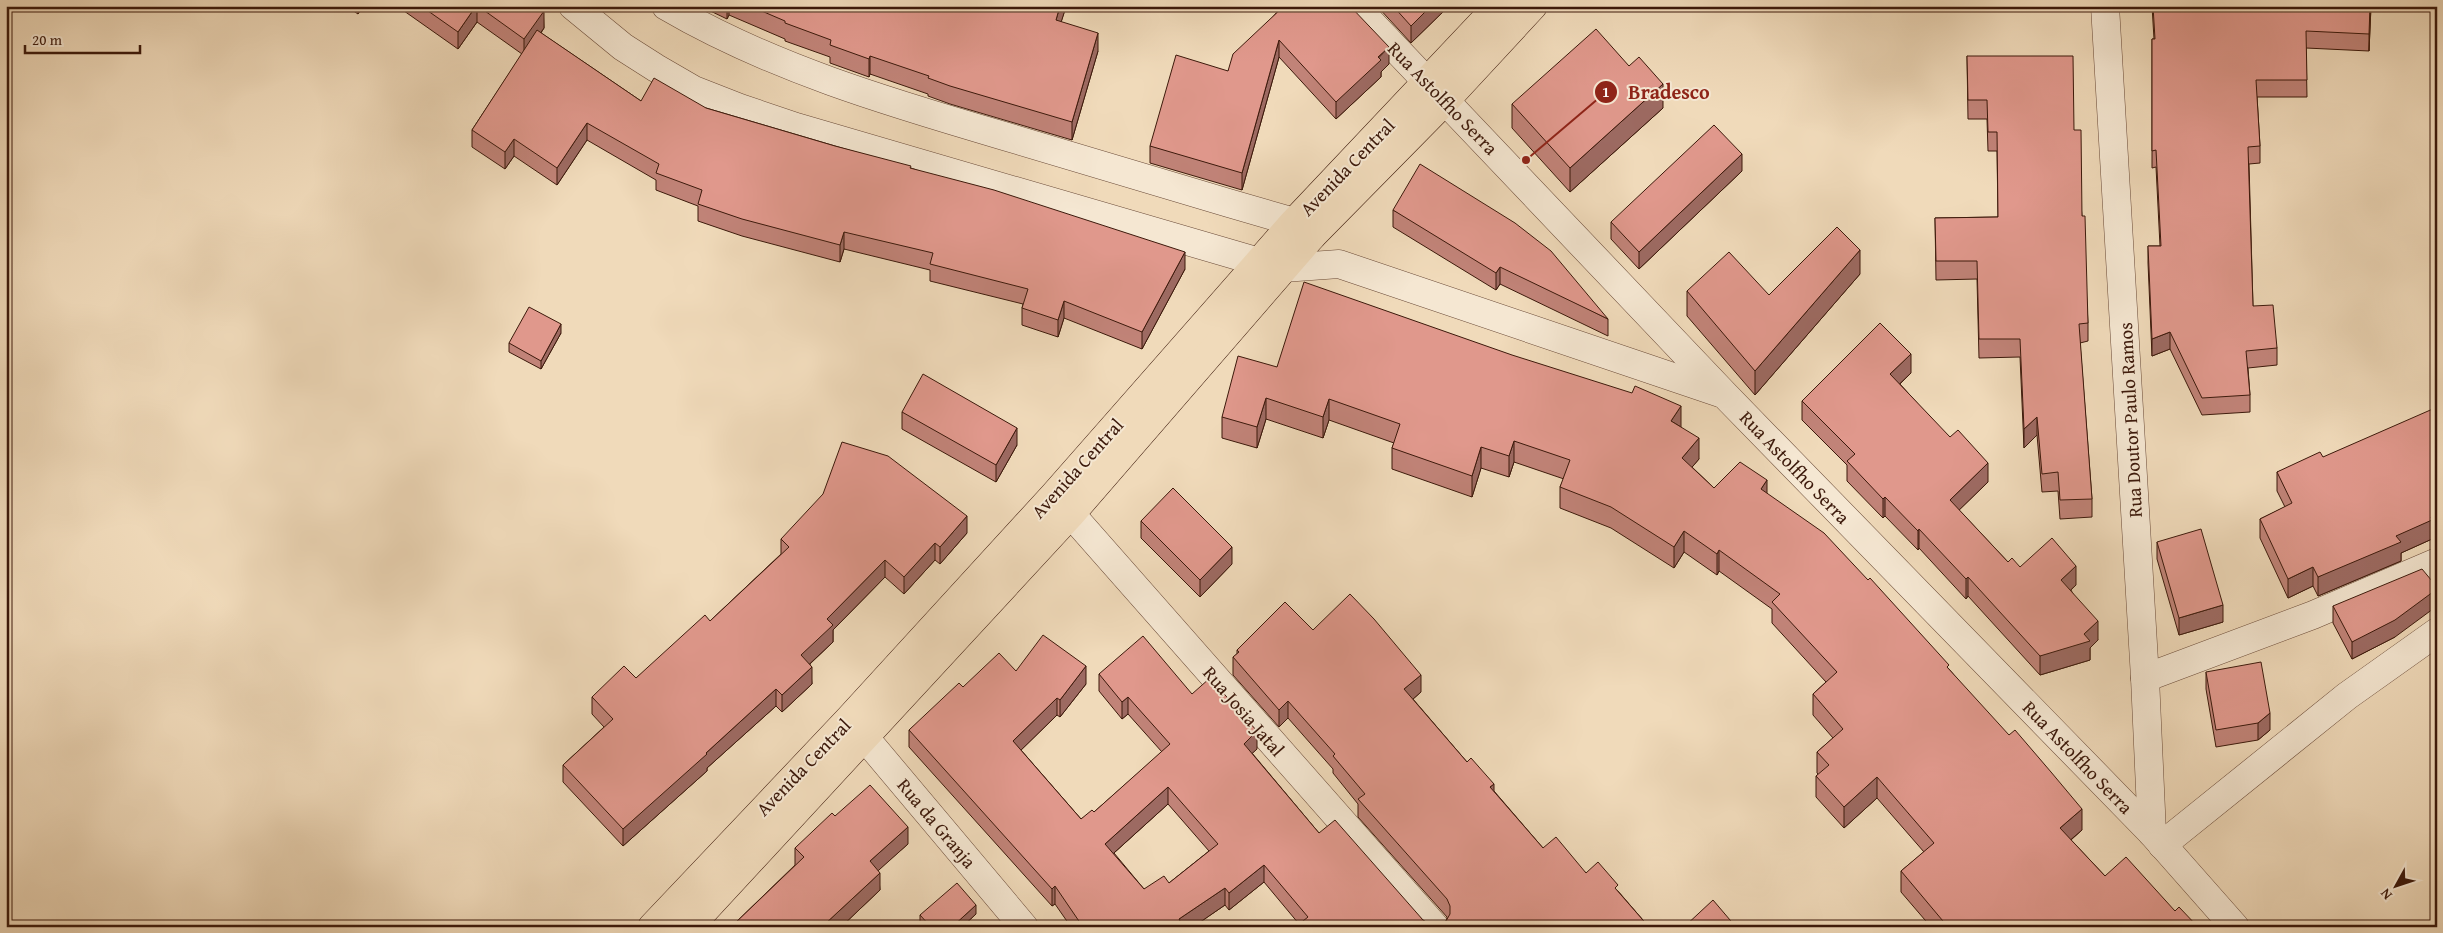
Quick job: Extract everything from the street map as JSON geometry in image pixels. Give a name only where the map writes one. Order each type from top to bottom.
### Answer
[{"type":"main road","name":"Avenida Central","points":[[1437,91],[1498,6]]},
{"type":"main road","name":"Avenida Central","points":[[689,927],[857,727],[1062,504],[1303,229],[1437,91],[1533,6]]},
{"type":"main road","name":"Avenida Central","points":[[652,927],[857,727]]},
{"type":"street","points":[[573,6],[623,47],[694,90],[796,127],[1271,265],[1339,264],[1724,394]]},
{"type":"street","points":[[666,6],[708,31],[776,61],[845,86],[1303,229],[1339,264]]},
{"type":"street","name":"Rua Astolfho Serra","points":[[1355,6],[1724,394],[2157,839],[2235,927]]},
{"type":"street","name":"Rua Doutor Paulo Ramos","points":[[2105,6],[2145,678],[2157,839]]},
{"type":"street","name":"Rua Josia Jatal","points":[[1062,504],[1435,927]]},
{"type":"street","points":[[2145,678],[2313,615],[2437,562]]},
{"type":"street","points":[[2157,839],[2339,702],[2437,632]]},
{"type":"street","name":"Rua da Granja","points":[[857,727],[1024,927]]},
{"type":"building","points":[[421,6],[476,6],[458,32]]},
{"type":"building","points":[[478,6],[540,6],[544,11],[524,39]]},
{"type":"building","points":[[750,6],[1060,6],[1056,20],[1098,33],[1072,122],[950,86],[928,78],[929,76],[870,56],[869,59],[830,45],[831,40],[785,23],[785,21]]},
{"type":"building","points":[[1284,6],[1350,6],[1389,47],[1378,57],[1381,60],[1336,102],[1279,40],[1242,173],[1150,146],[1176,55],[1228,71],[1233,54]]},
{"type":"building","points":[[1393,6],[1431,6],[1411,26]]},
{"type":"building","points":[[2153,6],[2370,6],[2369,34],[2306,31],[2307,80],[2256,80],[2260,146],[2248,147],[2253,306],[2273,305],[2277,348],[2246,351],[2250,395],[2202,398],[2170,332],[2152,339],[2148,246],[2161,246],[2156,150],[2152,151],[2152,39],[2155,39]]},
{"type":"building","points":[[1596,29],[1629,66],[1639,57],[1663,84],[1570,168],[1512,104]]},
{"type":"building","points":[[537,30],[641,101],[654,78],[706,108],[911,166],[910,168],[994,190],[1185,252],[1142,332],[1064,301],[1058,320],[1022,308],[1028,289],[930,264],[933,253],[844,232],[840,245],[742,219],[698,204],[702,190],[656,173],[659,164],[587,123],[557,168],[514,139],[505,152],[472,130]]},
{"type":"building","points":[[1967,56],[2073,56],[2074,130],[2081,130],[2082,216],[2085,216],[2088,323],[2079,324],[2092,499],[2060,500],[2058,472],[2042,474],[2037,417],[2024,429],[2020,339],[1979,339],[1977,261],[1936,261],[1935,218],[1998,217],[1997,132],[1988,132],[1987,100],[1968,100]]},
{"type":"building","points":[[1714,125],[1742,154],[1639,252],[1611,222]]},
{"type":"building","points":[[1420,164],[1515,223],[1551,251],[1608,319],[1500,267],[1496,273],[1393,210]]},
{"type":"building","points":[[1837,227],[1860,250],[1755,371],[1687,291],[1729,252],[1769,295]]},
{"type":"building","points":[[1304,282],[1512,355],[1632,393],[1635,386],[1681,406],[1671,421],[1699,438],[1682,458],[1714,488],[1740,462],[1767,480],[1761,489],[1824,533],[1868,580],[1870,578],[2009,735],[2015,730],[2051,772],[2082,809],[2060,828],[2105,876],[2126,857],[2175,911],[2179,907],[2198,927],[1948,927],[1901,871],[1934,843],[1877,777],[1844,807],[1816,776],[1829,765],[1817,752],[1843,729],[1813,694],[1837,672],[1772,602],[1780,594],[1719,550],[1717,554],[1684,531],[1674,547],[1611,507],[1560,487],[1570,460],[1514,441],[1509,456],[1481,447],[1472,476],[1392,448],[1400,424],[1329,399],[1323,417],[1266,398],[1257,427],[1222,417],[1238,356],[1277,367]]},
{"type":"building","points":[[529,307],[561,324],[541,361],[509,343]]},
{"type":"building","points":[[1880,323],[1911,354],[1890,374],[1950,437],[1958,430],[1988,463],[1950,500],[2008,562],[2012,558],[2020,567],[2052,538],[2076,566],[2061,580],[2098,621],[2084,634],[2090,641],[2040,656],[1968,577],[1966,579],[1919,529],[1918,531],[1885,497],[1883,499],[1847,461],[1855,454],[1802,401]]},
{"type":"building","points":[[923,374],[1017,428],[996,465],[902,412]]},
{"type":"building","points":[[2435,408],[2437,412],[2437,514],[2431,517],[2432,520],[2396,536],[2401,542],[2318,577],[2313,567],[2288,579],[2260,519],[2292,503],[2277,472],[2320,452],[2323,457]]},
{"type":"building","points":[[842,442],[888,456],[967,516],[940,547],[935,543],[904,577],[885,560],[827,619],[833,625],[801,655],[812,667],[782,695],[776,689],[623,829],[563,765],[613,719],[592,697],[624,666],[636,678],[705,615],[710,621],[789,547],[781,539],[823,494]]},
{"type":"building","points":[[1173,488],[1232,547],[1200,580],[1141,521]]},
{"type":"building","points":[[2201,529],[2223,605],[2179,618],[2157,542]]},
{"type":"building","points":[[2422,569],[2437,589],[2395,620],[2352,642],[2333,606]]},
{"type":"building","points":[[1350,594],[1374,619],[1421,675],[1404,689],[1467,762],[1471,758],[1494,784],[1490,787],[1543,848],[1556,837],[1586,873],[1598,862],[1618,885],[1615,888],[1649,927],[1299,927],[1298,925],[1308,917],[1264,865],[1229,893],[1225,888],[1179,919],[1183,927],[1083,927],[1055,886],[1052,889],[909,730],[959,683],[963,687],[999,653],[1016,671],[1043,635],[1086,666],[1060,700],[1057,698],[1013,741],[1081,819],[1092,810],[1094,812],[1170,744],[1128,697],[1122,702],[1099,674],[1143,636],[1192,694],[1210,678],[1257,731],[1244,744],[1319,833],[1335,820],[1423,920],[1430,925],[1439,925],[1446,921],[1450,914],[1450,906],[1447,899],[1358,799],[1365,794],[1333,756],[1335,754],[1288,701],[1279,710],[1233,657],[1239,652],[1237,650],[1285,602],[1313,630]],"holes":[[[1168,787],[1218,844],[1169,883],[1164,876],[1144,889],[1105,844]]]},
{"type":"building","points":[[2261,662],[2270,713],[2258,723],[2216,730],[2206,672]]},
{"type":"building","points":[[870,785],[908,827],[870,861],[880,873],[825,924],[828,927],[731,927],[804,857],[795,848],[832,813],[835,816]]},
{"type":"building","points":[[957,883],[976,905],[952,927],[931,927],[920,915]]},
{"type":"building","points":[[1713,900],[1736,927],[1684,927]]},
{"type":"place","name":"Bradesco","points":[[1526,160]]}]
